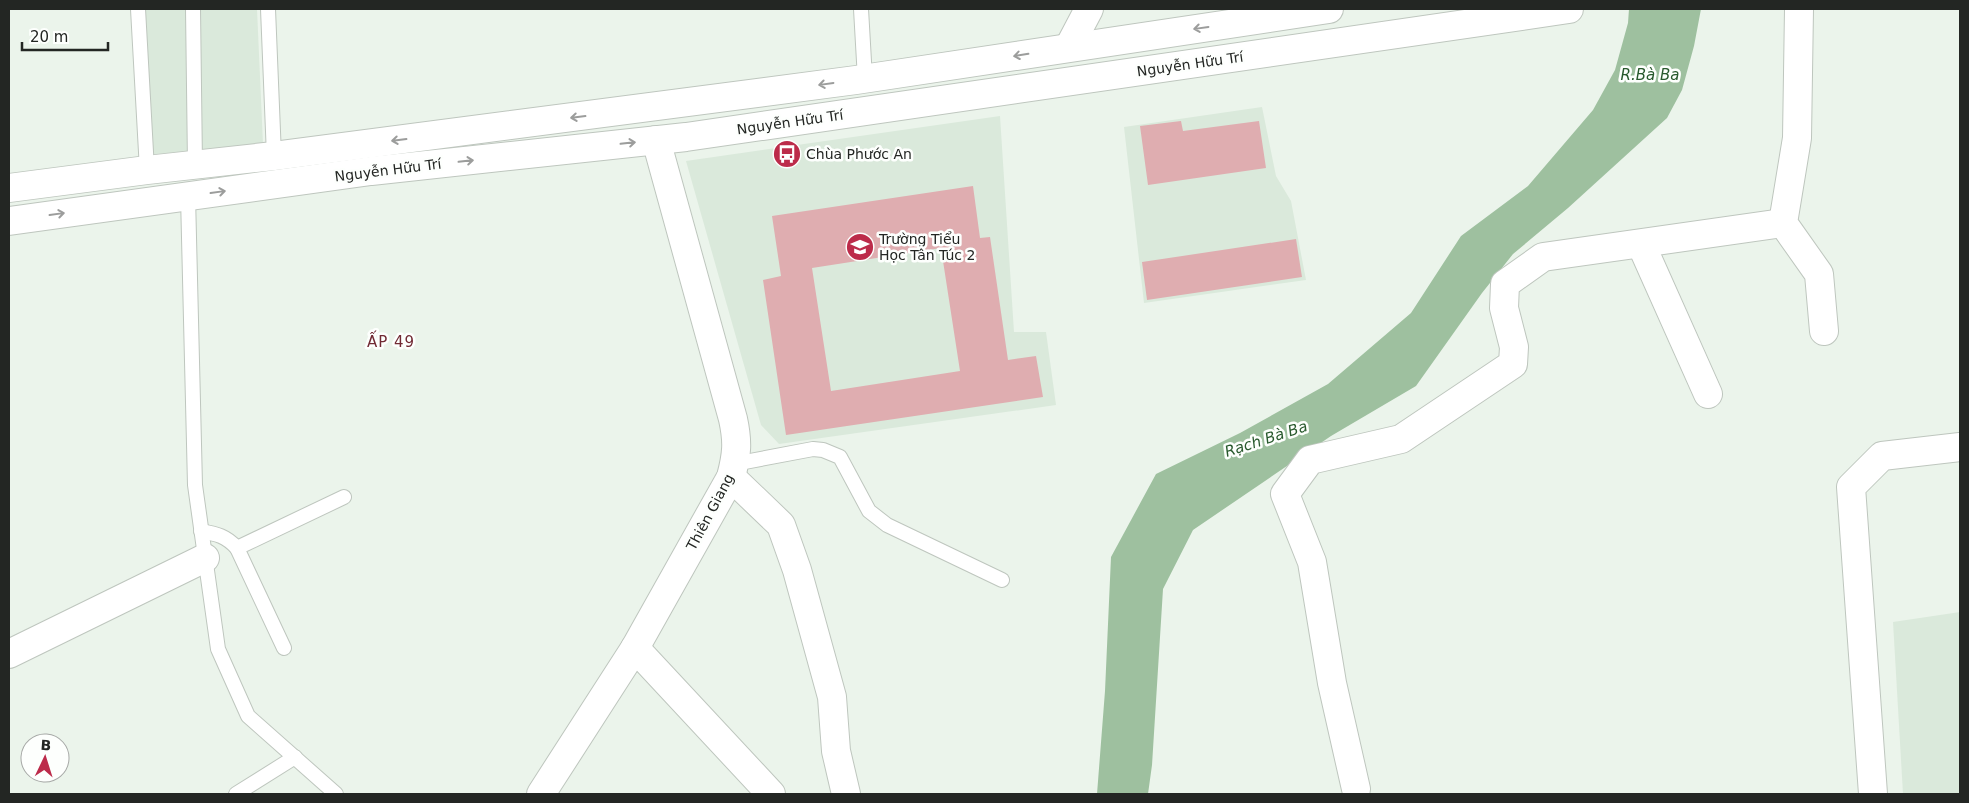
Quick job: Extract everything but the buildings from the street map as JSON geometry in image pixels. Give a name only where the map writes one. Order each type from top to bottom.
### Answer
[{"type":"street","points":[[1069,47],[1089,9]]},
{"type":"street","name":"Nguyễn Hữu Trí","points":[[9,188],[274,156],[864,79],[1069,47],[1241,15],[1329,9]]},
{"type":"street","name":"Nguyễn Hữu Trí","points":[[9,221],[371,171],[656,140],[997,93],[1569,9]]},
{"type":"street","points":[[1799,9],[1798,138],[1783,223],[1819,274],[1824,331]]},
{"type":"street","name":"Thiên Giang","points":[[541,794],[635,648],[732,470],[737,452],[737,436],[733,419],[656,140]]},
{"type":"street","points":[[1357,792],[1332,683],[1312,562],[1285,494],[1310,460],[1401,439],[1513,364],[1514,346],[1504,308],[1505,284],[1543,257],[1783,223]]},
{"type":"street","points":[[1641,244],[1708,394]]},
{"type":"street","points":[[1873,794],[1851,488],[1882,456],[1960,447]]},
{"type":"street","points":[[732,470],[782,525],[797,570],[832,697],[836,751],[846,794]]},
{"type":"street","points":[[9,654],[205,558]]},
{"type":"street","points":[[635,648],[771,794]]},
{"type":"lane","points":[[138,9],[147,170]]},
{"type":"lane","points":[[193,9],[195,165]]},
{"type":"lane","points":[[268,9],[274,156]]},
{"type":"lane","points":[[861,9],[864,79]]},
{"type":"lane","points":[[188,196],[195,485],[218,648],[248,716],[336,794]]},
{"type":"lane","points":[[732,470],[813,449],[832,453],[840,457],[868,511],[876,518],[887,526],[1002,580]]},
{"type":"lane","points":[[237,548],[344,497]]},
{"type":"lane","points":[[201,531],[221,534],[237,548],[284,648]]},
{"type":"lane","points":[[236,794],[295,757]]},
{"type":"shaded area","points":[[140,9],[257,9],[263,144],[146,155]]},
{"type":"shaded area","points":[[1262,107],[1276,176],[1291,201],[1306,280],[1144,303],[1124,127]]},
{"type":"shaded area","name":"Trường Tiểu Học Tân Túc 2","points":[[1000,116],[1014,332],[1046,332],[1056,405],[779,444],[761,425],[686,161]]},
{"type":"shaded area","points":[[1960,612],[1960,794],[1903,794],[1893,622]]},
{"type":"water","name":"R.Bà Ba","points":[[1629,9],[1701,9],[1694,46],[1682,90],[1667,118],[1568,208],[1513,254],[1482,293],[1416,386],[1331,436],[1193,530],[1163,589],[1152,765],[1148,794],[1097,794],[1105,691],[1111,557],[1156,474],[1240,433],[1328,384],[1411,313],[1461,236],[1528,186],[1593,110],[1615,70],[1628,23]]},
{"type":"place","name":"Chùa Phước An","points":[[787,154]]},
{"type":"place","name":"Trường Tiểu Học Tân Túc 2","points":[[860,247]]},
{"type":"district","name":"ẤP 49","points":[[391,342]]},
{"type":"water label","name":"Rạch Bà Ba","points":[[1266,439]]}]
